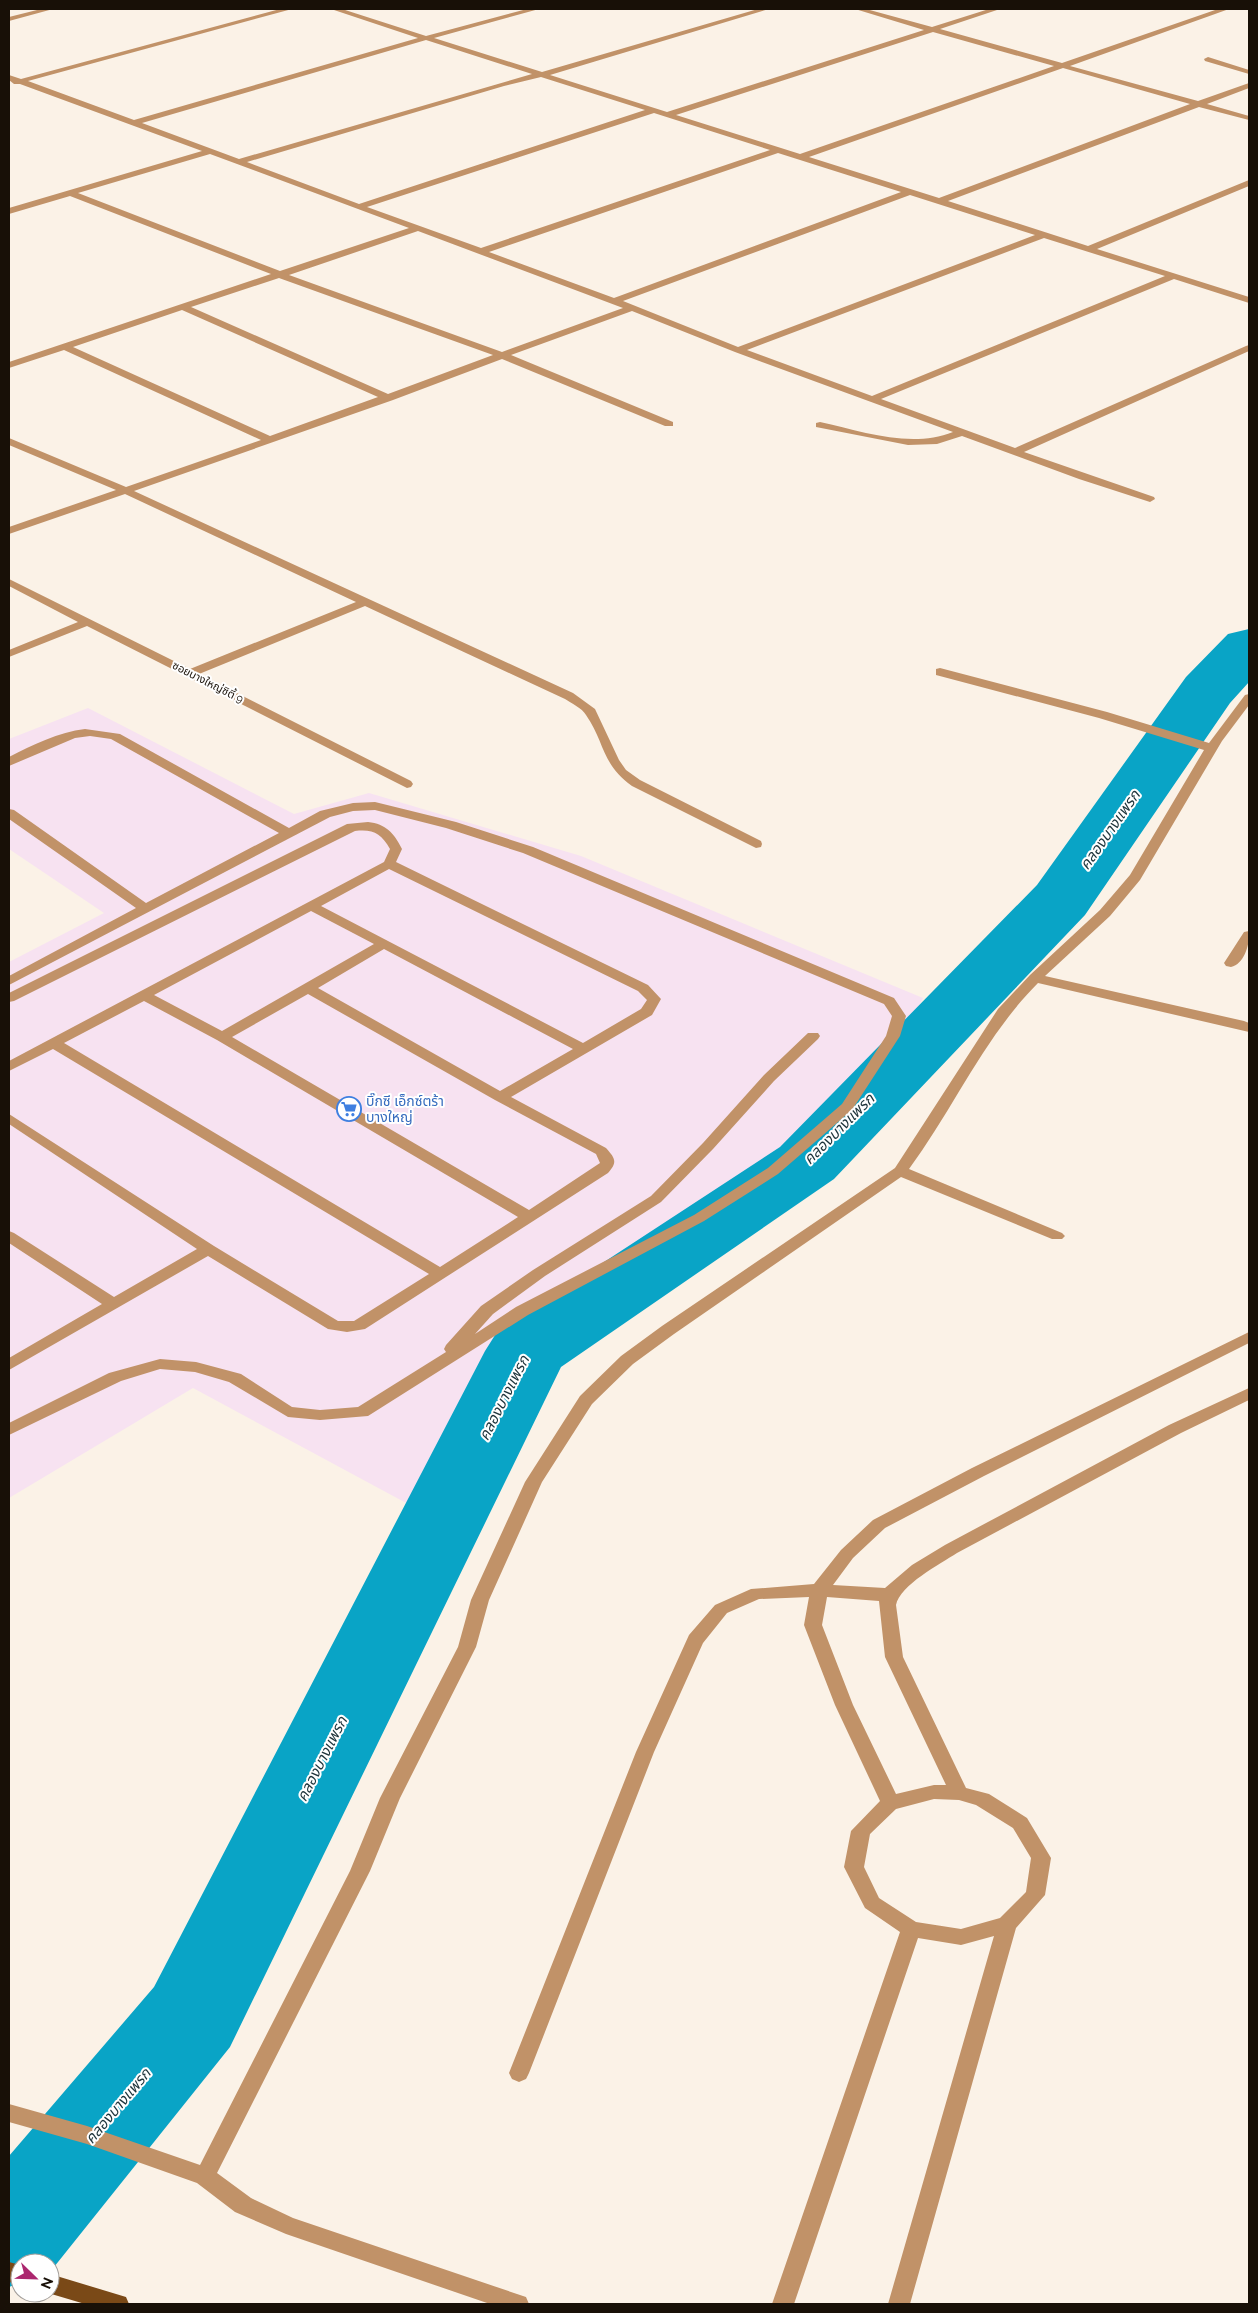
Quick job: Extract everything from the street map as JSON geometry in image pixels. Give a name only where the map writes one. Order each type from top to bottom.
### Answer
[{"type":"main road","points":[[60,2287],[118,2304]]},
{"type":"street","points":[[9,19],[49,9]]},
{"type":"street","points":[[9,84],[288,9]]},
{"type":"street","points":[[335,9],[1249,299]]},
{"type":"street","points":[[134,123],[427,38],[535,9]]},
{"type":"street","points":[[238,162],[502,84],[543,76],[765,9]]},
{"type":"street","points":[[859,9],[1249,118]]},
{"type":"street","points":[[667,115],[996,9]]},
{"type":"street","points":[[801,157],[1225,9]]},
{"type":"street","points":[[1208,59],[1249,72]]},
{"type":"street","points":[[9,77],[632,308],[738,350],[1015,452],[1150,499]]},
{"type":"street","points":[[940,201],[1249,85]]},
{"type":"street","points":[[357,207],[652,111]]},
{"type":"street","points":[[479,252],[778,150]]},
{"type":"street","points":[[9,211],[209,152]]},
{"type":"street","points":[[1090,248],[1249,183]]},
{"type":"street","points":[[614,302],[909,192]]},
{"type":"street","points":[[70,193],[278,274],[504,356],[669,424]]},
{"type":"street","points":[[9,365],[416,229]]},
{"type":"street","points":[[738,350],[1045,234]]},
{"type":"street","points":[[873,399],[1174,276]]},
{"type":"street","points":[[182,307],[389,398]]},
{"type":"street","points":[[9,531],[389,398],[632,308]]},
{"type":"street","points":[[63,346],[270,440]]},
{"type":"street","points":[[1015,452],[1249,348]]},
{"type":"street","points":[[820,425],[903,441],[939,441],[963,432]]},
{"type":"street","points":[[9,441],[124,490],[569,696],[591,712],[622,773],[636,783],[756,844]]},
{"type":"street","name":"ซอยบางใหญ่ซิตี้ 9","points":[[9,582],[406,784]]},
{"type":"street","points":[[190,673],[365,602]]},
{"type":"street","points":[[9,654],[88,622]]},
{"type":"street","points":[[940,672],[1148,728],[1212,748]]},
{"type":"street","points":[[205,2176],[360,1870],[390,1798],[464,1654],[480,1600],[534,1482],[586,1400],[627,1360],[654,1340],[900,1171],[917,1150],[984,1038],[1004,1011],[1109,908],[1135,877],[1212,748],[1249,698]]},
{"type":"street","points":[[9,762],[26,752],[80,733],[107,734],[116,737],[289,833]]},
{"type":"street","points":[[9,981],[325,814],[353,807],[375,806],[451,825],[553,859],[889,1001],[899,1016],[893,1036],[847,1107],[773,1171],[699,1218],[522,1311],[362,1412],[320,1415],[288,1412],[235,1378],[196,1366],[160,1364],[115,1377],[9,1430]]},
{"type":"street","points":[[9,813],[146,909]]},
{"type":"street","points":[[9,998],[352,827],[369,825],[383,828],[391,837],[396,849],[390,864],[310,904],[9,1067]]},
{"type":"street","points":[[390,864],[643,988],[654,999],[647,1012],[500,1098]]},
{"type":"street","points":[[310,904],[584,1049]]},
{"type":"street","points":[[1230,963],[1249,935]]},
{"type":"street","points":[[222,1037],[384,944]]},
{"type":"street","points":[[1036,978],[1246,1023]]},
{"type":"street","points":[[9,1118],[208,1249],[334,1325],[347,1327],[359,1325],[603,1170],[608,1164],[608,1159],[601,1150],[500,1098],[308,988]]},
{"type":"street","points":[[144,995],[222,1037],[529,1217]]},
{"type":"street","points":[[440,1363],[488,1310],[539,1273],[656,1199],[708,1146],[769,1078],[814,1036]]},
{"type":"street","points":[[53,1043],[439,1273]]},
{"type":"street","points":[[900,1171],[1057,1236]]},
{"type":"street","points":[[9,1236],[114,1304]]},
{"type":"street","points":[[9,1364],[208,1249]]},
{"type":"street","points":[[890,1803],[844,1704],[823,1654],[813,1624],[819,1590],[848,1554],[880,1524],[978,1472],[1249,1337]]},
{"type":"street","points":[[959,1793],[894,1657],[887,1605],[889,1595],[918,1569],[951,1549],[1166,1434],[1249,1393]]},
{"type":"street","points":[[519,2073],[645,1752],[695,1640],[721,1609],[757,1593],[819,1590],[889,1595]]},
{"type":"street","points":[[898,2304],[1007,1924],[1035,1895],[1041,1858],[1020,1822],[982,1799],[959,1793],[934,1792],[890,1803],[861,1830],[854,1867],[872,1903],[911,1929],[961,1936],[1007,1924]]},
{"type":"street","points":[[783,2304],[911,1929]]},
{"type":"street","points":[[9,2113],[87,2135],[205,2176],[243,2205],[286,2225],[518,2304]]},
{"type":"shaded area","points":[[88,708],[294,814],[369,793],[581,856],[923,998],[863,1115],[508,1349],[421,1511],[193,1388],[9,1498],[9,962],[104,913],[9,849],[9,739]]},
{"type":"waterway","name":"คลองบางแพรก","points":[[9,2238],[192,2017],[527,1351],[807,1163],[1061,900],[1208,690],[1249,647]]},
{"type":"place","name":"บิ๊กซี เอ็กซ์ตร้า บางใหญ่","points":[[349,1109]]}]
